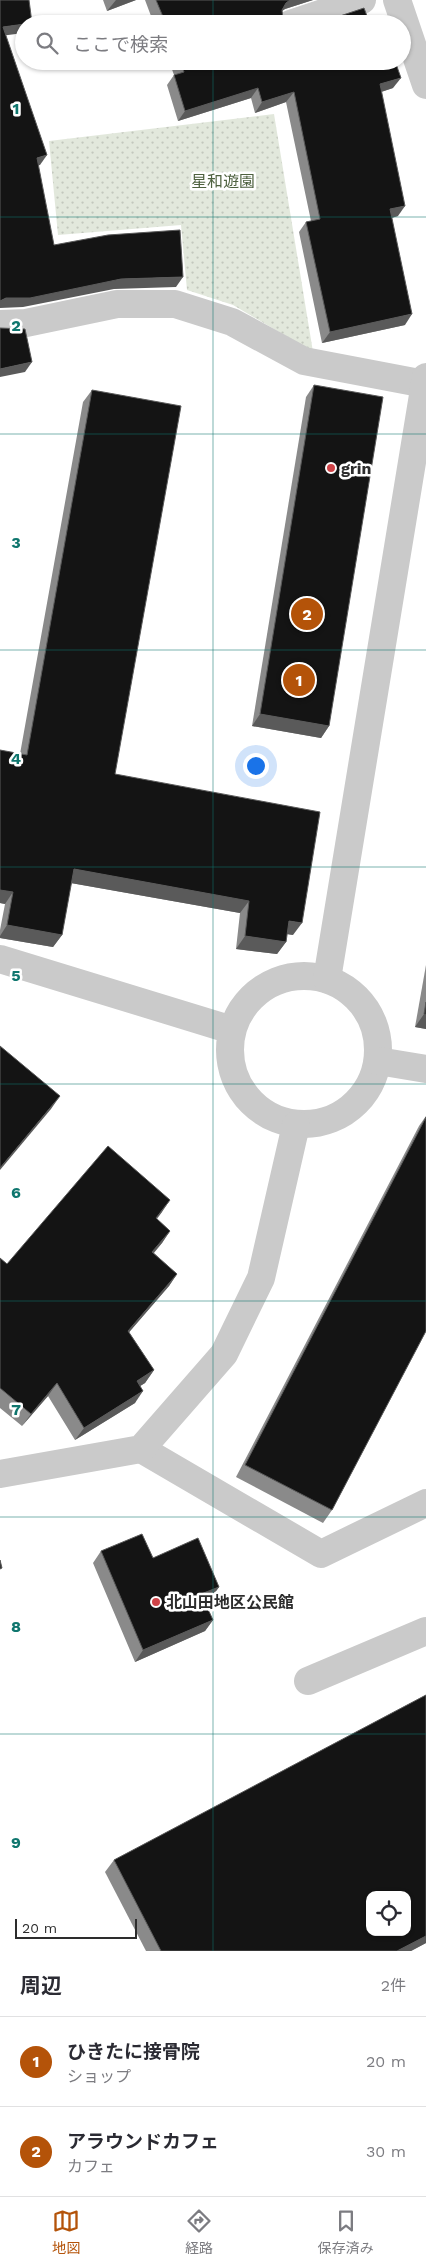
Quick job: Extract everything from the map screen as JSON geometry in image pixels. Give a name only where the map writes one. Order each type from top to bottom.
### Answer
[{"type":"street","points":[[317,15],[362,0]]},
{"type":"street","points":[[397,0],[402,15]]},
{"type":"street","points":[[411,41],[426,85]]},
{"type":"street","points":[[0,324],[26,323],[117,304],[176,304],[232,322],[304,361],[425,381],[328,979]]},
{"type":"street","points":[[0,960],[232,1030]]},
{"type":"street","points":[[304,975],[328,979],[346,988],[362,1002],[372,1020],[378,1040],[378,1061],[371,1083],[358,1102],[352,1107],[340,1116],[318,1124],[296,1125],[271,1117],[250,1102],[236,1081],[230,1056],[232,1030],[242,1008],[259,990],[280,979],[304,975]]},
{"type":"street","points":[[378,1061],[426,1069]]},
{"type":"street","points":[[0,1474],[140,1449],[224,1354],[261,1278],[296,1125]]},
{"type":"street","points":[[140,1449],[321,1554],[426,1504]]},
{"type":"street","points":[[308,1681],[426,1631]]},
{"type":"green space","name":"星和遊園","points":[[274,114],[313,352],[233,305],[187,290],[181,225],[58,235],[49,141]]},
{"type":"building","points":[[0,0],[29,0],[31,15],[15,15],[15,25],[3,27],[15,62],[15,70],[18,70],[47,155],[37,158],[54,245],[108,235],[180,230],[183,277],[121,279],[30,298],[6,298],[0,301]]},
{"type":"building","points":[[156,0],[290,0],[282,10],[283,15],[162,15]]},
{"type":"building","points":[[364,8],[367,15],[343,15]]},
{"type":"building","points":[[183,70],[398,70],[401,78],[380,84],[405,206],[390,209],[412,314],[330,332],[306,222],[320,219],[294,92],[262,102],[258,88],[185,111],[174,75],[184,72]]},
{"type":"building","points":[[0,328],[25,329],[32,362],[0,369]]},
{"type":"building","points":[[314,385],[383,397],[329,726],[260,714]]},
{"type":"building","points":[[92,390],[181,406],[115,774],[320,812],[302,923],[289,921],[286,942],[245,936],[249,901],[74,869],[62,935],[7,925],[13,892],[0,890],[0,750],[27,755]]},
{"type":"building","points":[[0,1046],[60,1096],[0,1168]]},
{"type":"building","points":[[426,1117],[426,1331],[332,1510],[245,1465]]},
{"type":"building","points":[[108,1146],[170,1200],[156,1218],[170,1231],[152,1252],[177,1274],[128,1331],[154,1370],[137,1381],[143,1391],[84,1428],[57,1383],[31,1414],[0,1388],[0,1258],[7,1264]]},
{"type":"building","name":"北山田地区公民館","points":[[142,1534],[153,1558],[198,1538],[219,1587],[201,1594],[213,1620],[143,1650],[101,1551]]},
{"type":"building","points":[[426,1695],[426,1936],[397,1951],[161,1951],[114,1860]]},
{"type":"place","name":"grin","points":[[331,468]]},
{"type":"place","name":"アラウンドカフェ","points":[[307,614]]},
{"type":"place","name":"ひきたに接骨院","points":[[299,680]]},
{"type":"place","name":"北山田地区公民館","points":[[156,1602]]}]
